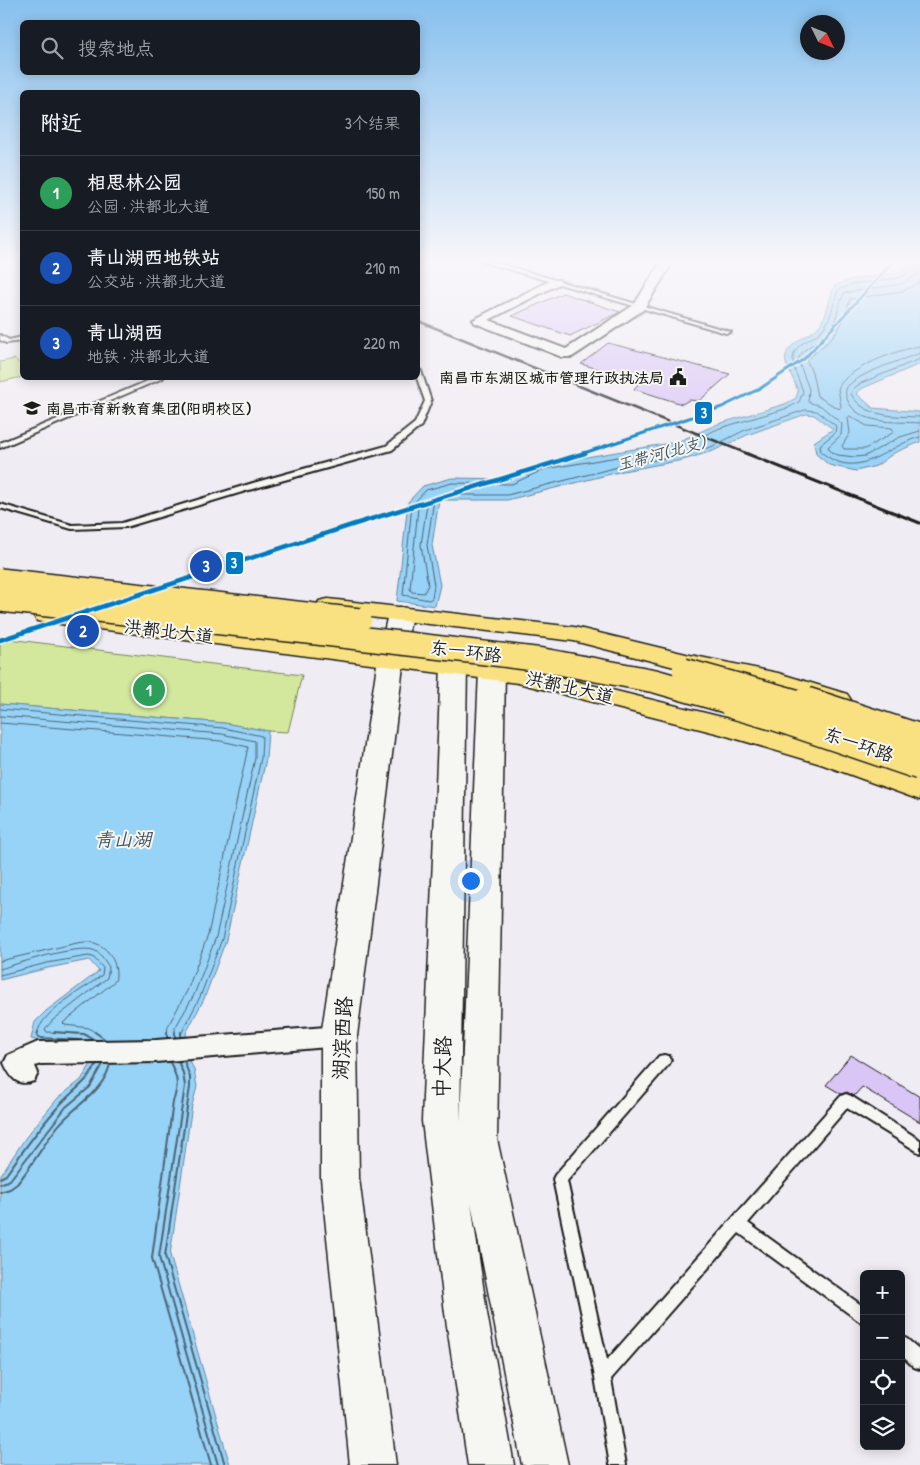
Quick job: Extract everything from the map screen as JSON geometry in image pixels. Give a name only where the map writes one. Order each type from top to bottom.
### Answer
[{"type":"main road","points":[[0,570],[89,590]]},
{"type":"main road","points":[[0,570],[574,634],[690,663],[778,681],[920,727]]},
{"type":"main road","name":"东一环路","points":[[0,580],[320,614],[562,646],[684,670],[784,696],[920,740]]},
{"type":"main road","name":"东一环路","points":[[0,600],[308,632],[543,660],[665,684],[776,715],[920,764]]},
{"type":"main road","name":"洪都北大道","points":[[0,610],[454,666],[536,679],[728,727],[831,758],[920,790]]},
{"type":"main road","name":"湖滨西路","points":[[373,1465],[340,1178],[339,1036],[391,658],[400,614]]},
{"type":"main road","name":"中大路","points":[[454,666],[441,1121],[466,1313],[491,1465]]},
{"type":"main road","name":"中大路","points":[[492,671],[478,1139],[545,1465]]},
{"type":"street","points":[[505,330],[567,354],[603,330]]},
{"type":"street","points":[[31,1063],[339,1036]]},
{"type":"lane","points":[[722,330],[728,332]]},
{"type":"lane","points":[[0,337],[8,342],[20,339]]},
{"type":"lane","points":[[0,506],[72,527],[123,525],[389,448],[418,424],[428,401],[420,377]]},
{"type":"lane","points":[[0,446],[155,380]]},
{"type":"lane","points":[[618,1465],[604,1377],[560,1179],[664,1060]]},
{"type":"lane","points":[[604,1377],[846,1100],[920,1147]]},
{"type":"lane","points":[[738,1224],[863,1315]]},
{"type":"lane","points":[[905,1348],[920,1361]]},
{"type":"green space","points":[[15,359],[20,364],[20,377],[0,382],[0,362]]},
{"type":"green space","points":[[0,638],[302,675],[288,732],[268,731],[224,723],[0,704]]},
{"type":"water","name":"玉带河(北支)","points":[[920,330],[920,364],[863,388],[856,393],[873,408],[920,412],[920,442],[894,453],[876,466],[856,471],[829,465],[816,454],[814,442],[833,429],[814,415],[806,414],[747,435],[713,451],[683,460],[623,471],[507,500],[439,500],[432,545],[440,585],[435,606],[397,601],[408,502],[423,486],[452,478],[511,479],[544,464],[677,442],[718,424],[785,404],[796,398],[798,392],[786,363],[786,356],[792,346],[814,331]]},
{"type":"water","name":"青山湖","points":[[0,704],[224,723],[268,731],[266,759],[226,940],[204,999],[186,1033],[189,1060],[194,1069],[197,1087],[192,1105],[170,1255],[230,1465],[0,1465],[0,1176],[26,1137],[58,1098],[81,1080],[91,1064],[93,1055],[31,1039],[35,1022],[46,1011],[99,971],[89,960],[0,980]]},
{"type":"building","points":[[554,330],[582,330],[570,336]]},
{"type":"building","name":"南昌市东湖区城市管理行政执法局","points":[[608,343],[730,374],[699,401],[689,400],[682,404],[634,389],[641,381],[581,364]]},
{"type":"building","points":[[851,1055],[920,1097],[920,1122],[862,1087],[854,1096],[847,1092],[841,1094],[826,1085]]},
{"type":"railway","points":[[441,330],[748,454]]},
{"type":"railway","points":[[745,453],[920,523]]},
{"type":"transit line","name":"3","points":[[0,640],[355,524],[651,432],[722,407],[761,388],[804,359],[830,330]]},
{"type":"place","name":"南昌市东湖区城市管理行政执法局","points":[[678,377]]},
{"type":"place","name":"南昌市育新教育集团(阳明校区)","points":[[32,408]]},
{"type":"place","name":"青山湖西","points":[[206,566]]},
{"type":"place","name":"青山湖西地铁站","points":[[83,631]]},
{"type":"place","name":"相思林公园","points":[[149,690]]}]
